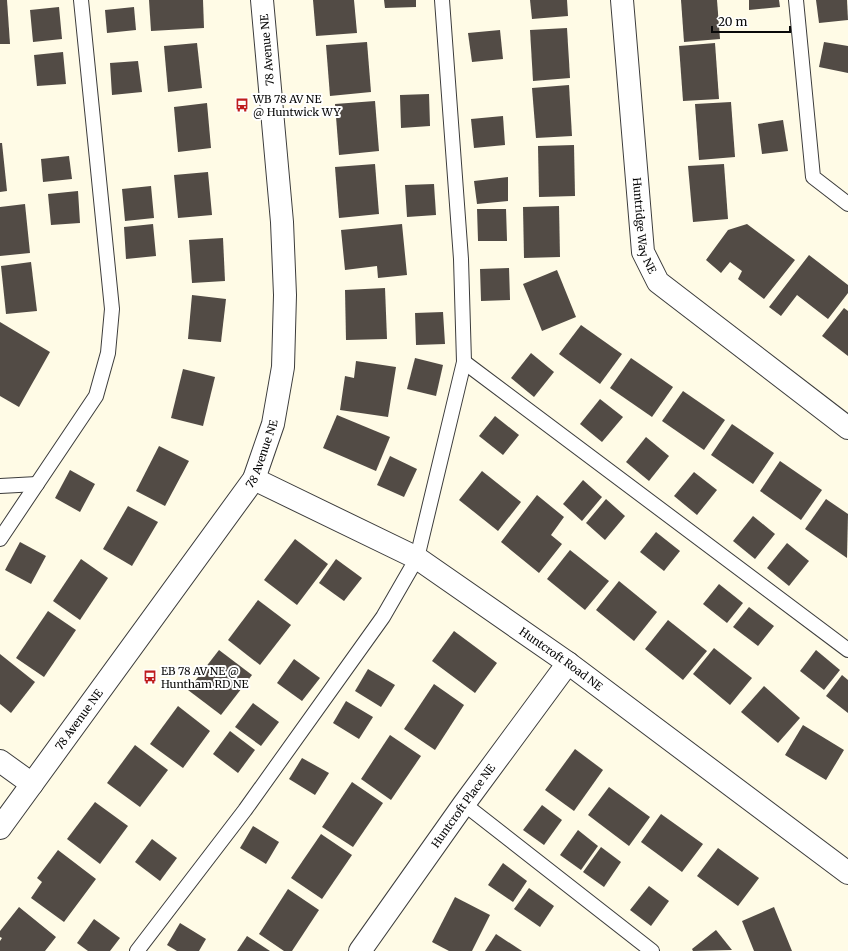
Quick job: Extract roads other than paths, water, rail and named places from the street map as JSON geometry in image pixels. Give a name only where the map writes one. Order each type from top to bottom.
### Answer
[{"type":"street","name":"78 Avenue NE","points":[[0,828],[254,479],[273,424],[283,367],[285,295],[282,222],[262,0]]},
{"type":"street","name":"Huntridge Way NE","points":[[622,0],[643,252],[658,282],[848,428]]},
{"type":"street","name":"Huntcroft Road NE","points":[[254,479],[417,558],[568,663],[848,873]]},
{"type":"street","name":"Huntcroft Place NE","points":[[360,951],[464,804],[568,663]]},
{"type":"street","points":[[0,762],[32,784]]},
{"type":"lane","points":[[0,539],[96,396],[108,353],[112,309],[81,0]]},
{"type":"lane","points":[[137,951],[245,810],[383,617],[417,558],[464,362],[461,258],[442,0]]},
{"type":"lane","points":[[796,0],[812,176],[848,204]]},
{"type":"lane","points":[[464,362],[848,650]]},
{"type":"lane","points":[[0,486],[37,484]]},
{"type":"lane","points":[[464,804],[652,951]]},
{"type":"place","name":"WB 78 AV NE @ Huntwick WY","points":[[242,105]]},
{"type":"place","name":"EB 78 AV NE @ Huntham RD NE","points":[[150,677]]}]
